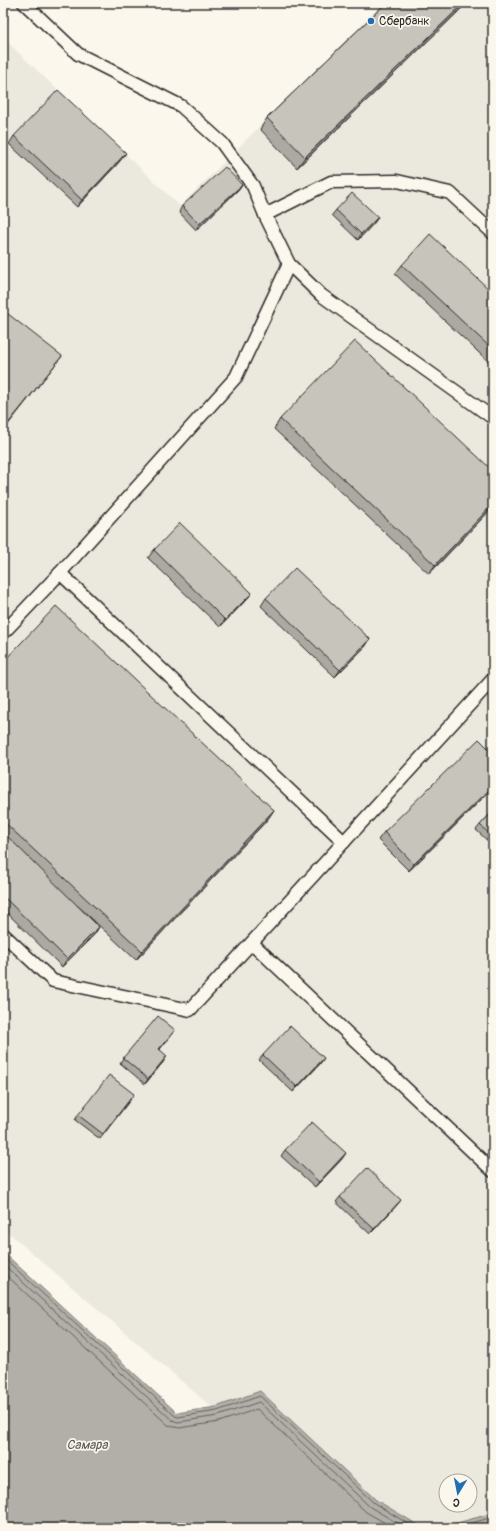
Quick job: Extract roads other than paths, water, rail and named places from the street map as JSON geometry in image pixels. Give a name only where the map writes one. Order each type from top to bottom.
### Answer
[{"type":"lane","points":[[24,3],[78,54],[182,106],[222,143],[253,186],[265,215],[289,264],[321,295],[493,418]]},
{"type":"lane","points":[[265,215],[330,182],[397,181],[450,193],[493,232]]},
{"type":"lane","points":[[3,633],[60,573],[236,377],[289,264]]},
{"type":"lane","points":[[60,573],[344,842]]},
{"type":"lane","points":[[3,934],[53,981],[190,1010],[493,679]]},
{"type":"lane","points":[[252,943],[493,1171]]},
{"type":"water","name":"Самара","points":[[3,1252],[177,1413],[216,1407],[260,1391],[376,1500],[423,1528],[3,1528]]},
{"type":"water","points":[[493,1513],[493,1528],[439,1528]]},
{"type":"place","name":"Сбербанк","points":[[371,21]]}]
